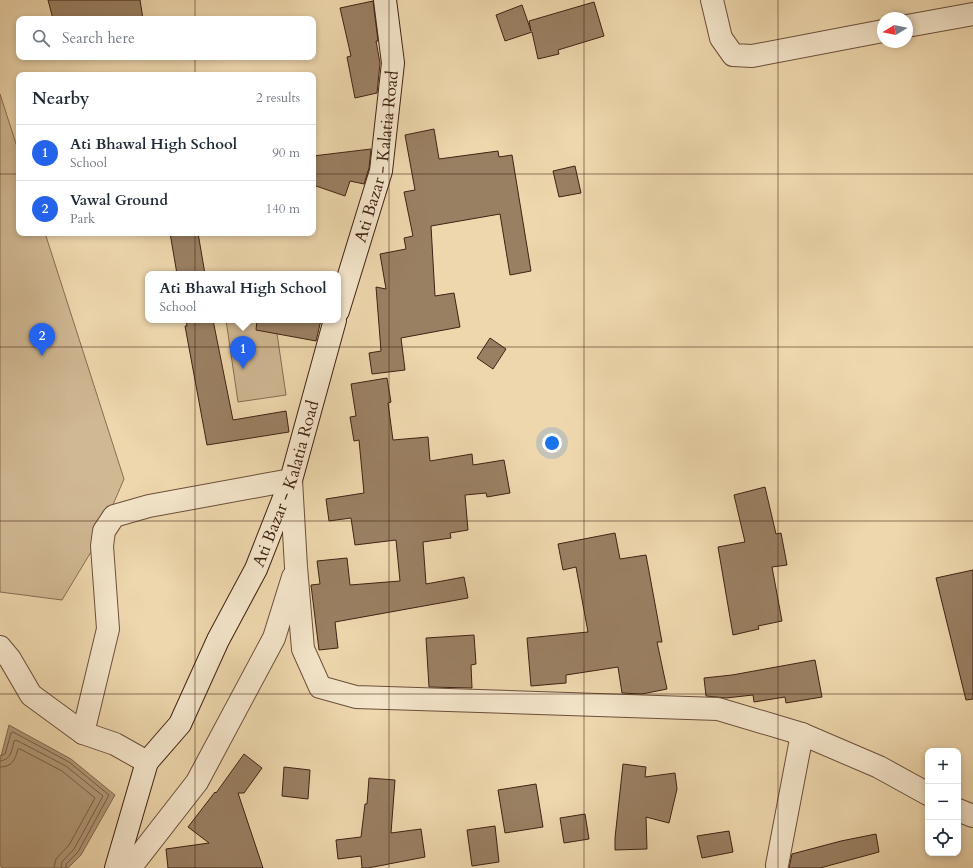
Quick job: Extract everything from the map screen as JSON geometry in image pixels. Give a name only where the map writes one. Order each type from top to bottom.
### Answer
[{"type":"street","name":"Ati Bazar - Kalatia Road","points":[[341,301],[381,171],[393,63],[385,0]]},
{"type":"street","points":[[712,0],[721,38],[733,55],[752,56],[877,32]]},
{"type":"street","points":[[913,25],[973,14]]},
{"type":"street","name":"Ati Bazar - Kalatia Road","points":[[147,762],[180,724],[218,640],[256,569],[291,480],[334,323]]},
{"type":"street","points":[[83,732],[108,629],[102,546],[104,531],[114,516],[149,506],[291,480],[303,649],[320,687],[356,696],[718,709],[802,734],[879,767],[925,792]]},
{"type":"street","points":[[130,868],[197,782],[274,638],[296,567]]},
{"type":"street","points":[[0,647],[10,659],[31,695],[83,732],[114,744],[147,762],[116,868]]},
{"type":"street","points":[[777,866],[802,734]]},
{"type":"street","points":[[961,811],[973,816]]},
{"type":"shaded area","points":[[0,94],[16,144],[16,236],[46,236],[124,479],[97,542],[62,600],[0,592]]},
{"type":"shaded area","points":[[226,323],[275,323],[286,395],[238,402]]},
{"type":"water","points":[[9,725],[71,759],[115,795],[81,855],[68,868],[2,868],[0,865],[0,760]]},
{"type":"building","points":[[48,0],[140,0],[143,16],[52,16]]},
{"type":"building","points":[[373,1],[378,41],[376,41],[380,63],[377,93],[355,98],[347,57],[351,56],[340,8]]},
{"type":"building","points":[[594,2],[604,36],[558,50],[559,54],[538,59],[532,32],[505,41],[496,15],[522,5],[531,31],[529,21]]},
{"type":"building","points":[[434,129],[439,159],[498,151],[499,157],[512,155],[531,271],[510,275],[500,214],[431,226],[435,296],[454,293],[460,327],[401,338],[405,370],[372,374],[369,353],[381,351],[376,287],[386,289],[380,254],[406,249],[404,238],[413,236],[404,192],[415,190],[405,135]]},
{"type":"building","points":[[371,149],[369,168],[364,184],[350,181],[345,196],[316,186],[316,156]]},
{"type":"building","points":[[575,166],[581,193],[559,197],[553,171]]},
{"type":"building","points":[[171,236],[199,236],[204,271],[176,271]]},
{"type":"building","points":[[186,323],[214,323],[233,420],[286,411],[289,432],[207,445],[185,326],[187,326]]},
{"type":"building","points":[[257,323],[320,323],[316,341],[256,330]]},
{"type":"building","points":[[490,338],[506,349],[493,369],[477,358]]},
{"type":"building","points":[[387,378],[391,402],[388,403],[393,440],[428,437],[430,461],[472,454],[473,465],[504,460],[510,493],[487,497],[486,493],[465,495],[468,530],[450,533],[451,538],[423,542],[426,584],[464,577],[468,598],[335,622],[338,648],[319,650],[311,585],[320,584],[317,561],[347,558],[350,585],[400,581],[396,540],[355,545],[351,518],[329,521],[326,499],[364,493],[359,440],[354,441],[350,417],[356,416],[351,384]]},
{"type":"building","points":[[765,487],[776,534],[781,533],[787,565],[772,567],[782,621],[758,626],[759,629],[733,635],[718,547],[745,542],[734,495]]},
{"type":"building","points":[[615,533],[620,559],[646,555],[662,642],[657,642],[667,689],[642,694],[622,693],[618,667],[566,675],[566,683],[531,686],[527,638],[588,632],[576,567],[563,570],[558,544]]},
{"type":"building","points":[[973,570],[973,699],[966,700],[936,578]]},
{"type":"building","points":[[474,635],[476,664],[471,665],[472,688],[429,687],[426,638]]},
{"type":"building","points":[[815,660],[822,697],[786,703],[785,697],[754,702],[753,695],[726,698],[706,696],[704,678],[732,675]]},
{"type":"building","points":[[244,754],[262,768],[244,793],[238,793],[263,868],[168,868],[166,849],[209,843],[188,827],[215,792],[216,793]]},
{"type":"building","points":[[623,764],[646,767],[645,777],[675,773],[677,789],[669,823],[646,817],[647,849],[615,850]]},
{"type":"building","points":[[284,767],[310,770],[308,799],[282,796]]},
{"type":"building","points":[[369,778],[395,780],[391,833],[421,829],[425,857],[368,868],[362,868],[361,856],[338,859],[336,840],[361,837],[365,804],[367,804]]},
{"type":"building","points":[[536,784],[543,827],[505,833],[498,790]]},
{"type":"building","points":[[585,814],[589,839],[564,843],[560,818]]},
{"type":"building","points":[[495,826],[499,862],[472,866],[467,830]]},
{"type":"building","points":[[729,831],[733,852],[702,858],[697,836]]},
{"type":"building","points":[[876,834],[879,852],[820,868],[789,868],[792,854],[841,841]]},
{"type":"place","name":"Vawal Ground","points":[[42,356]]},
{"type":"place","name":"Ati Bhawal High School","points":[[243,369]]}]
